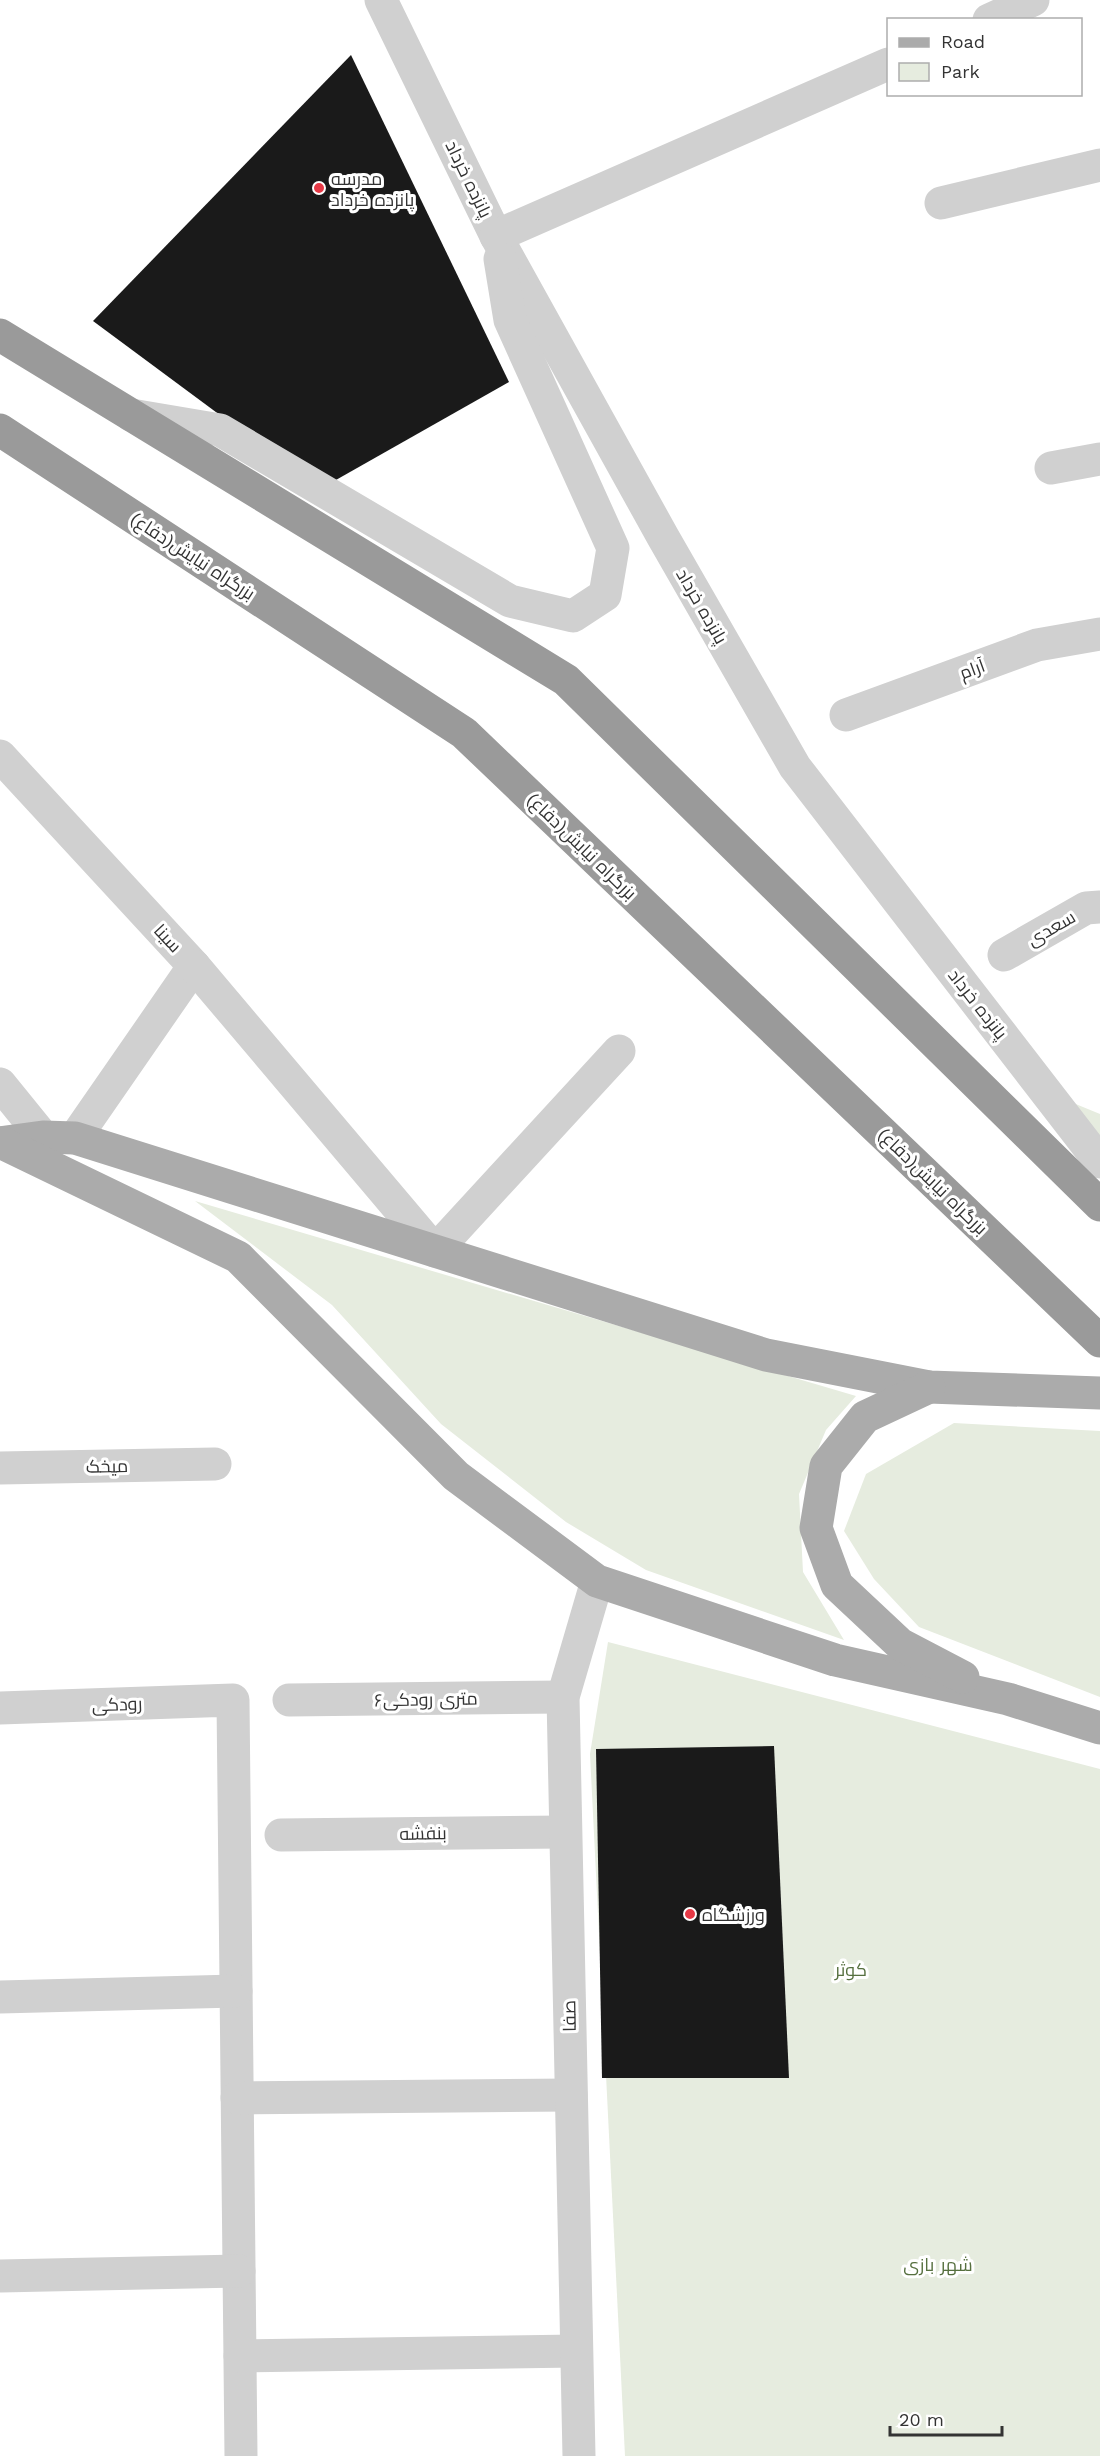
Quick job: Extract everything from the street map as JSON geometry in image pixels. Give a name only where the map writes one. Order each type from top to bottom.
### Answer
[{"type":"highway","points":[[0,335],[566,680],[1100,1205]]},
{"type":"highway","name":"بزرگراه نیایش(دفاع)","points":[[0,430],[464,733],[1100,1341]]},
{"type":"main road","points":[[1,1143],[43,1137],[75,1138],[766,1355],[929,1387],[1100,1393]]},
{"type":"main road","points":[[1,1143],[238,1257],[456,1476],[597,1581],[835,1660],[1008,1699],[1100,1728]]},
{"type":"main road","points":[[929,1387],[865,1417],[826,1466],[816,1528],[837,1585],[900,1644],[1008,1699]]},
{"type":"street","name":"پانزده خرداد","points":[[381,0],[496,236],[657,527],[795,767],[1100,1162]]},
{"type":"street","points":[[993,18],[1033,0]]},
{"type":"street","points":[[131,415],[220,430],[510,601],[573,616],[605,595],[613,548],[510,320],[496,236],[887,64]]},
{"type":"street","points":[[941,203],[1100,165]]},
{"type":"street","points":[[1051,468],[1100,459]]},
{"type":"street","name":"آرام","points":[[846,715],[1037,645],[1100,634]]},
{"type":"street","name":"سینا","points":[[0,756],[194,966],[75,1138]]},
{"type":"street","name":"سعدی","points":[[1004,955],[1086,908],[1100,907]]},
{"type":"street","points":[[194,966],[435,1251],[619,1051]]},
{"type":"street","points":[[0,1084],[43,1137]]},
{"type":"street","name":"میخک","points":[[0,1468],[215,1464]]},
{"type":"street","name":"صفا","points":[[579,2456],[563,1697],[597,1581]]},
{"type":"street","name":"۶متری رودکی","points":[[290,1700],[563,1697]]},
{"type":"street","name":"رودکی","points":[[0,1708],[233,1701],[237,1991]]},
{"type":"street","name":"بنفشه","points":[[281,1835],[565,1832]]},
{"type":"street","points":[[0,1997],[237,1991],[242,2456]]},
{"type":"street","points":[[237,2098],[571,2095]]},
{"type":"street","points":[[0,2277],[239,2271]]},
{"type":"street","points":[[240,2356],[576,2351]]},
{"type":"green space","points":[[1061,1098],[1100,1114],[1100,1139]]},
{"type":"green space","points":[[195,1201],[856,1396],[826,1430],[799,1494],[803,1572],[844,1640],[646,1570],[566,1522],[441,1424],[332,1305]]},
{"type":"green space","points":[[954,1423],[1100,1431],[1100,1697],[919,1627],[874,1579],[844,1531],[866,1474]]},
{"type":"green space","name":"کوثر","points":[[608,1642],[1100,1769],[1100,2456],[625,2456],[590,1754]]},
{"type":"building","name":"مدرسه پانزده خرداد","points":[[351,55],[509,382],[320,489],[93,321]]},
{"type":"building","name":"ورزشگاه","points":[[774,1746],[789,2078],[602,2078],[596,1749]]},
{"type":"place","name":"مدرسه پانزده خرداد","points":[[319,188]]},
{"type":"place","name":"ورزشگاه","points":[[690,1914]]},
{"type":"park label","name":"شهر بازی","points":[[938,2264]]}]
